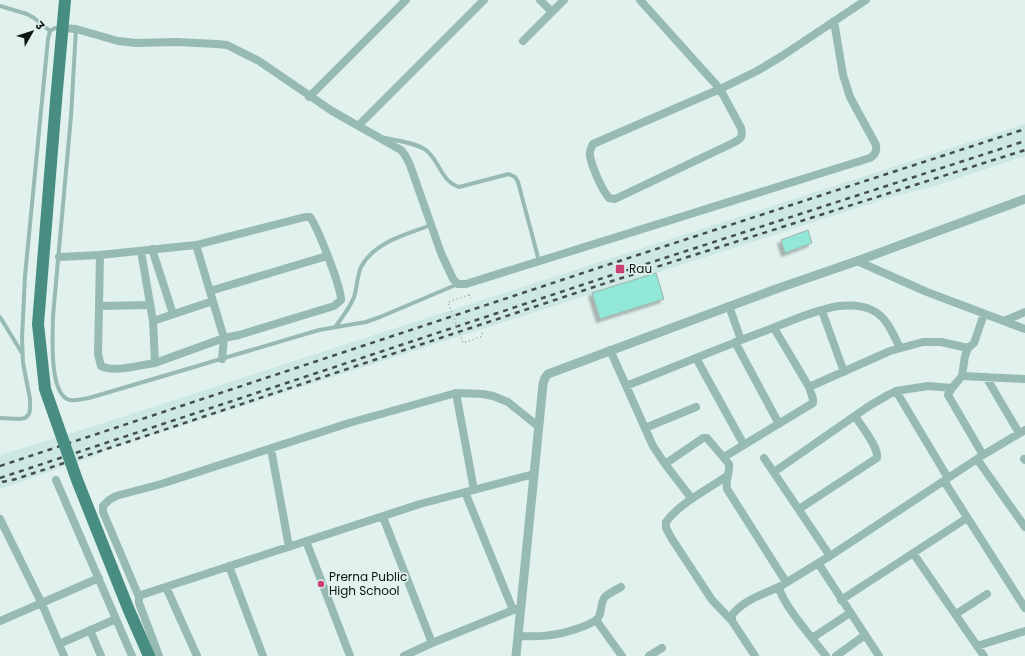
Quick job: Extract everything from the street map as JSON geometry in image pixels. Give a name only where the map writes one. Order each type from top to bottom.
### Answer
[{"type":"main road","points":[[65,0],[38,324],[45,389],[77,480],[128,608],[149,656]]},
{"type":"street","points":[[309,97],[406,0]]},
{"type":"street","points":[[358,126],[484,0]]},
{"type":"street","points":[[540,0],[552,12]]},
{"type":"street","points":[[523,41],[564,0]]},
{"type":"street","points":[[640,0],[720,89],[741,128],[742,135],[740,139],[622,196],[615,199],[608,198],[604,193],[590,156],[590,149],[593,144],[720,89],[757,71],[866,0]]},
{"type":"street","points":[[62,28],[76,29],[118,41],[136,43],[177,42],[227,45],[259,61],[309,97],[401,150],[405,155],[450,273],[458,284],[466,284],[870,158],[877,150],[876,145],[850,97],[843,75],[834,21]]},
{"type":"street","points":[[516,656],[518,636],[517,609],[534,474],[543,384],[548,374],[729,306],[858,261],[1025,199]]},
{"type":"street","points":[[59,257],[100,255],[196,244],[310,217],[327,256],[341,294],[341,300],[334,306],[239,335],[224,338],[155,363],[117,369],[106,368],[101,366],[98,354],[100,255]]},
{"type":"street","points":[[196,244],[224,338],[222,358]]},
{"type":"street","points":[[152,249],[173,314]]},
{"type":"street","points":[[141,251],[149,305],[153,321],[155,363]]},
{"type":"street","points":[[210,291],[327,256]]},
{"type":"street","points":[[858,261],[927,292],[1025,329]]},
{"type":"street","points":[[153,321],[213,301]]},
{"type":"street","points":[[99,306],[149,305]]},
{"type":"street","points":[[729,306],[738,341],[779,424]]},
{"type":"street","points":[[626,386],[738,341],[838,306],[860,306],[879,314],[888,323],[900,348]]},
{"type":"street","points":[[822,311],[844,372]]},
{"type":"street","points":[[1004,321],[1025,312]]},
{"type":"street","points":[[984,314],[974,343],[968,348],[965,356],[962,376],[948,395],[980,457],[1025,527]]},
{"type":"street","points":[[724,457],[812,403],[813,399],[809,387],[774,328]]},
{"type":"street","points":[[809,387],[890,351],[923,342],[968,348]]},
{"type":"street","points":[[610,350],[654,446],[665,464],[692,499]]},
{"type":"street","points":[[696,358],[744,445]]},
{"type":"street","points":[[962,376],[1025,379]]},
{"type":"street","points":[[732,621],[732,615],[735,610],[778,587],[830,556],[980,457],[1022,432],[986,377]]},
{"type":"street","points":[[774,472],[855,416],[896,391],[928,386],[952,388]]},
{"type":"street","points":[[896,391],[967,518],[1025,608]]},
{"type":"street","points":[[159,656],[139,604],[139,597],[103,512],[103,506],[108,500],[116,496],[162,484],[349,423],[456,393],[483,394],[508,402],[539,427]]},
{"type":"street","points":[[456,393],[474,490]]},
{"type":"street","points":[[645,428],[696,407]]},
{"type":"street","points":[[799,509],[877,458],[878,453],[855,416]]},
{"type":"street","points":[[665,464],[702,438],[707,438],[730,464],[726,483],[727,489],[786,582]]},
{"type":"street","points":[[271,449],[289,546]]},
{"type":"street","points":[[764,458],[830,556]]},
{"type":"street","points":[[139,597],[144,594],[289,546],[420,504],[534,474]]},
{"type":"street","points":[[727,476],[692,499],[670,516],[666,522],[666,528],[712,600],[732,621],[755,656]]},
{"type":"street","points":[[56,480],[132,656]]},
{"type":"street","points":[[465,492],[517,609]]},
{"type":"street","points":[[383,517],[432,643]]},
{"type":"street","points":[[841,600],[967,518]]},
{"type":"street","points":[[0,519],[42,604],[64,656]]},
{"type":"street","points":[[306,541],[350,656]]},
{"type":"street","points":[[914,553],[984,656]]},
{"type":"street","points":[[818,563],[879,656]]},
{"type":"street","points":[[229,566],[263,656]]},
{"type":"street","points":[[0,621],[99,578]]},
{"type":"street","points":[[518,636],[552,636],[569,632],[596,620],[599,616],[605,598],[620,586]]},
{"type":"street","points":[[166,587],[197,656]]},
{"type":"street","points":[[778,587],[786,603],[826,656]]},
{"type":"street","points":[[956,614],[987,594]]},
{"type":"street","points":[[404,656],[432,643],[517,609]]},
{"type":"street","points":[[812,638],[850,613]]},
{"type":"street","points":[[59,644],[116,619]]},
{"type":"street","points":[[596,620],[622,656]]},
{"type":"street","points":[[90,630],[101,656]]},
{"type":"street","points":[[977,646],[1025,631]]},
{"type":"street","points":[[836,656],[864,635]]},
{"type":"street","points":[[649,656],[662,648]]},
{"type":"lane","points":[[0,6],[27,14],[50,31]]},
{"type":"lane","points":[[0,418],[20,419],[25,418],[29,414],[30,399],[22,354],[26,276],[48,39],[50,31],[55,28],[62,28]]},
{"type":"lane","points":[[76,29],[72,109],[53,316],[53,347],[56,381],[59,391],[63,396],[70,400],[89,398],[319,330],[366,322],[458,284]]},
{"type":"lane","points":[[375,135],[421,147],[427,151],[447,180],[454,186],[459,187],[510,174],[515,177],[519,186],[539,261]]},
{"type":"lane","points":[[336,326],[354,298],[360,269],[370,255],[388,242],[431,225]]},
{"type":"lane","points":[[0,317],[22,354]]},
{"type":"path","points":[[471,299],[469,295],[448,302],[463,343],[483,336],[482,333]]},
{"type":"shaded area","points":[[1025,124],[1025,156],[932,187],[895,196],[107,450],[95,456],[0,489],[0,455],[97,425]]},
{"type":"building","points":[[808,230],[812,243],[785,253],[781,240]]},
{"type":"building","points":[[656,273],[664,299],[600,319],[592,293]]},
{"type":"railway","points":[[0,466],[604,266],[1025,129]]},
{"type":"railway","points":[[0,478],[606,277],[1025,141]]},
{"type":"railway","points":[[2,482],[16,479],[609,282],[1025,150]]},
{"type":"place","name":"Rau","points":[[620,269]]},
{"type":"place","name":"Prerna Public High School","points":[[321,584]]}]
